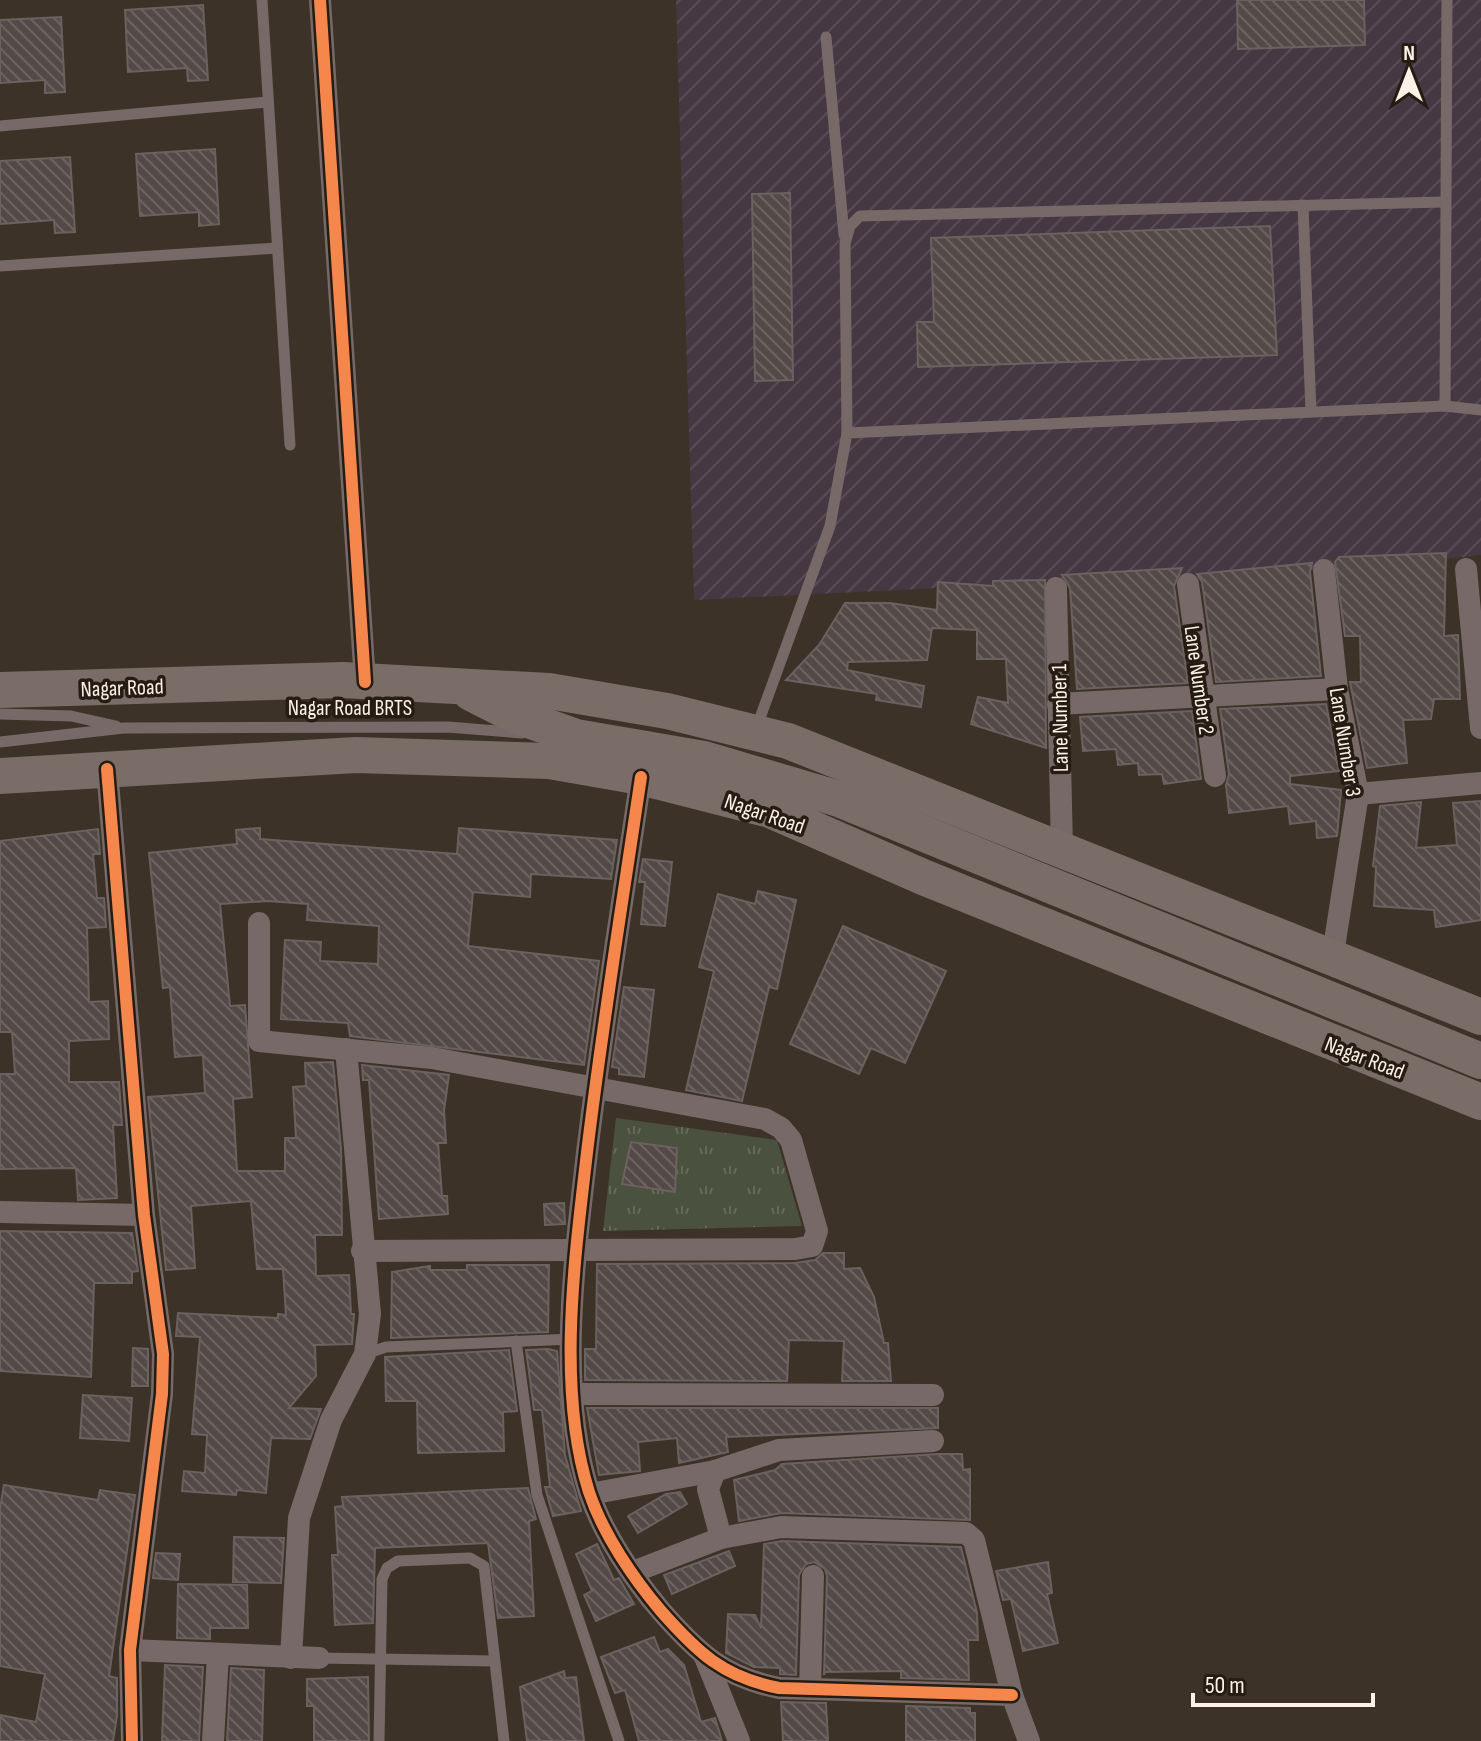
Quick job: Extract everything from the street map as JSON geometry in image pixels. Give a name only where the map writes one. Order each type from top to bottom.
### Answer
[{"type":"highway","name":"Nagar Road","points":[[0,690],[365,682],[549,691],[667,711],[788,741],[1481,1017]]},
{"type":"highway","points":[[459,687],[512,714],[576,737],[704,759],[839,799],[1481,1061]]},
{"type":"highway","name":"Nagar Road","points":[[0,776],[356,755],[549,761],[641,777],[770,810],[938,883],[1481,1102]]},
{"type":"street","points":[[320,0],[365,682]]},
{"type":"street","points":[[1466,569],[1481,728]]},
{"type":"street","name":"Lane Number 3","points":[[1324,570],[1337,689],[1358,794],[1332,960]]},
{"type":"street","name":"Lane Number 2","points":[[1188,584],[1201,695],[1215,776]]},
{"type":"street","name":"Lane Number 1","points":[[1056,588],[1062,848]]},
{"type":"street","points":[[1058,704],[1337,689]]},
{"type":"street","points":[[107,769],[144,1215],[163,1354],[162,1394],[130,1650],[132,1741]]},
{"type":"street","points":[[641,777],[595,1088],[576,1250],[573,1394],[580,1455],[590,1494],[633,1572],[654,1602],[705,1656],[745,1681],[810,1689],[1012,1695]]},
{"type":"street","points":[[1358,794],[1481,783]]},
{"type":"street","points":[[259,923],[259,1041],[432,1058],[765,1119],[781,1128],[791,1140],[817,1231],[812,1246],[795,1249],[362,1251]]},
{"type":"street","points":[[291,1658],[299,1518],[331,1420],[365,1354],[370,1314],[346,1049]]},
{"type":"street","points":[[0,1212],[144,1215]]},
{"type":"street","points":[[573,1394],[933,1395]]},
{"type":"street","points":[[590,1494],[715,1471],[779,1450],[933,1441]]},
{"type":"street","points":[[715,1471],[708,1489],[721,1538]]},
{"type":"street","points":[[633,1572],[721,1538],[781,1527],[966,1533],[974,1540],[1012,1695],[1029,1741]]},
{"type":"street","points":[[810,1689],[813,1576]]},
{"type":"street","points":[[130,1650],[319,1658]]},
{"type":"street","points":[[213,1741],[218,1654]]},
{"type":"street","points":[[705,1656],[739,1741]]},
{"type":"lane","points":[[262,0],[290,445]]},
{"type":"lane","points":[[1445,406],[1447,0]]},
{"type":"lane","points":[[755,733],[830,526],[847,433],[845,244],[826,37]]},
{"type":"lane","points":[[0,126],[268,102]]},
{"type":"lane","points":[[845,244],[850,226],[860,216],[1444,202]]},
{"type":"lane","points":[[1303,205],[1311,412]]},
{"type":"lane","points":[[0,266],[277,248]]},
{"type":"lane","points":[[847,433],[1445,406],[1481,410]]},
{"type":"lane","name":"Nagar Road BRTS","points":[[0,714],[71,716],[124,728]]},
{"type":"lane","name":"Nagar Road BRTS","points":[[0,742],[124,728],[448,727],[576,737]]},
{"type":"lane","points":[[365,1354],[386,1347],[573,1339]]},
{"type":"lane","points":[[516,1341],[537,1495],[619,1741]]},
{"type":"lane","points":[[379,1741],[382,1579],[387,1568],[398,1561],[470,1558],[484,1566],[506,1738]]},
{"type":"lane","points":[[319,1658],[494,1661]]},
{"type":"shaded area","points":[[676,0],[1481,0],[1481,555],[1365,567],[694,600]]},
{"type":"green space","points":[[616,1118],[777,1140],[802,1226],[603,1231]]},
{"type":"building","points":[[1237,0],[1364,0],[1365,45],[1238,49]]},
{"type":"building","points":[[203,5],[208,80],[188,81],[187,68],[128,72],[125,10]]},
{"type":"building","points":[[61,17],[65,92],[45,93],[45,80],[0,83],[0,20]]},
{"type":"building","points":[[215,149],[219,224],[199,226],[199,212],[140,216],[136,154]]},
{"type":"building","points":[[70,157],[75,232],[55,233],[54,220],[0,224],[0,161]]},
{"type":"building","points":[[790,193],[793,380],[755,381],[752,194]]},
{"type":"building","points":[[1270,226],[1277,355],[918,367],[917,322],[934,322],[931,238]]},
{"type":"building","points":[[1446,553],[1444,636],[1458,635],[1460,699],[1434,699],[1431,719],[1403,720],[1407,763],[1367,768],[1350,682],[1361,682],[1360,636],[1345,636],[1335,562],[1339,557]]},
{"type":"building","points":[[1312,563],[1310,572],[1321,676],[1216,682],[1202,582],[1197,574]]},
{"type":"building","points":[[1182,568],[1174,586],[1188,683],[1077,689],[1070,588],[1062,575]]},
{"type":"building","points":[[1045,580],[1046,748],[971,724],[978,697],[1008,703],[1006,659],[977,659],[977,630],[932,628],[927,660],[848,662],[847,670],[924,686],[921,707],[876,700],[877,694],[786,680],[819,645],[845,603],[890,603],[937,610],[938,582],[993,586],[993,581]]},
{"type":"building","points":[[1326,704],[1339,771],[1290,776],[1290,784],[1341,790],[1337,836],[1317,838],[1316,821],[1290,824],[1288,806],[1229,813],[1226,785],[1229,774],[1220,709]]},
{"type":"building","points":[[1192,711],[1201,779],[1164,784],[1162,774],[1139,775],[1138,763],[1118,765],[1116,749],[1083,751],[1080,717]]},
{"type":"building","points":[[1481,801],[1481,920],[1436,927],[1434,910],[1374,906],[1376,867],[1373,866],[1380,806],[1421,802],[1416,848],[1457,845],[1453,803]]},
{"type":"building","points":[[260,828],[260,839],[457,854],[459,828],[617,840],[611,879],[531,874],[530,897],[473,892],[468,946],[599,961],[584,1065],[350,1036],[348,1023],[281,1019],[285,940],[321,942],[320,961],[378,964],[379,926],[307,920],[308,904],[268,901],[220,904],[230,1006],[245,1005],[252,1097],[233,1099],[237,1171],[285,1171],[285,1138],[296,1138],[293,1087],[306,1086],[305,1063],[333,1062],[341,1149],[342,1235],[315,1235],[316,1276],[349,1275],[351,1314],[354,1314],[352,1344],[315,1345],[316,1376],[289,1408],[321,1409],[310,1439],[271,1438],[266,1493],[237,1490],[236,1495],[182,1491],[184,1471],[205,1473],[207,1435],[192,1434],[200,1337],[176,1336],[178,1313],[278,1318],[278,1314],[286,1315],[283,1269],[257,1269],[251,1201],[191,1206],[195,1268],[166,1270],[148,1097],[205,1093],[203,1055],[175,1057],[170,987],[163,988],[149,853],[237,844],[236,830]]},
{"type":"building","points":[[98,829],[100,854],[93,854],[97,898],[104,898],[106,927],[87,928],[89,1002],[108,1001],[109,1039],[69,1041],[69,1082],[119,1082],[122,1125],[113,1125],[117,1198],[78,1200],[76,1168],[0,1169],[0,1074],[15,1074],[12,1032],[0,1032],[0,841]]},
{"type":"building","points":[[643,859],[672,862],[665,926],[641,924],[645,882],[639,882]]},
{"type":"building","points":[[758,891],[796,900],[777,989],[769,987],[742,1101],[686,1090],[714,971],[699,967],[718,894],[755,904]]},
{"type":"building","points":[[843,926],[946,971],[905,1063],[871,1048],[859,1074],[790,1044]]},
{"type":"building","points":[[624,987],[654,990],[644,1077],[619,1074],[619,1068],[612,1067]]},
{"type":"building","points":[[362,1065],[449,1075],[444,1110],[446,1143],[438,1143],[442,1196],[447,1196],[448,1214],[379,1219],[369,1080],[363,1080]]},
{"type":"building","points":[[631,1142],[677,1148],[675,1192],[622,1184]]},
{"type":"building","points":[[564,1203],[565,1224],[545,1225],[544,1204]]},
{"type":"building","points":[[0,1231],[132,1233],[138,1271],[132,1272],[132,1283],[94,1283],[91,1377],[0,1371]]},
{"type":"building","points":[[823,1253],[844,1253],[844,1269],[860,1268],[874,1297],[884,1343],[888,1343],[891,1381],[842,1381],[844,1341],[789,1340],[787,1381],[585,1380],[585,1349],[596,1349],[597,1264],[795,1263],[815,1260]]},
{"type":"building","points":[[467,1265],[549,1265],[548,1332],[391,1338],[392,1272],[430,1266],[430,1270],[467,1270]]},
{"type":"building","points":[[133,1348],[148,1349],[148,1386],[132,1386]]},
{"type":"building","points":[[509,1350],[517,1411],[503,1412],[504,1451],[418,1453],[417,1401],[386,1401],[385,1357]]},
{"type":"building","points":[[526,1350],[557,1351],[565,1455],[581,1511],[553,1516],[545,1487],[550,1487],[542,1410],[534,1410]]},
{"type":"building","points":[[83,1395],[132,1398],[129,1441],[80,1438]]},
{"type":"building","points":[[587,1408],[938,1408],[938,1428],[726,1437],[728,1452],[679,1463],[677,1438],[638,1442],[640,1471],[599,1475]]},
{"type":"building","points":[[962,1454],[963,1470],[970,1469],[970,1520],[781,1513],[739,1521],[734,1480],[775,1470],[782,1464]]},
{"type":"building","points":[[4,1485],[98,1500],[100,1490],[135,1495],[109,1676],[117,1678],[117,1716],[113,1741],[0,1741],[0,1715],[36,1722],[45,1674],[0,1666],[0,1508]]},
{"type":"building","points":[[528,1488],[536,1519],[529,1521],[534,1616],[498,1618],[488,1543],[375,1548],[373,1623],[335,1625],[332,1555],[338,1555],[335,1507],[343,1506],[342,1497]]},
{"type":"building","points":[[680,1492],[687,1504],[638,1533],[628,1516],[666,1494]]},
{"type":"building","points":[[234,1537],[284,1538],[281,1583],[233,1582]]},
{"type":"building","points":[[782,1541],[961,1547],[977,1613],[978,1640],[968,1640],[969,1680],[901,1678],[901,1671],[825,1672],[824,1675],[827,1576],[825,1569],[814,1562],[806,1564],[799,1575],[796,1675],[780,1674],[780,1668],[754,1667],[726,1653],[728,1614],[755,1615],[761,1628],[764,1544]]},
{"type":"building","points":[[597,1544],[614,1580],[619,1578],[634,1604],[596,1621],[584,1595],[592,1591],[576,1554]]},
{"type":"building","points":[[729,1551],[735,1566],[672,1594],[664,1575]]},
{"type":"building","points":[[156,1553],[180,1554],[178,1580],[153,1578]]},
{"type":"building","points":[[1048,1562],[1052,1593],[1047,1594],[1058,1643],[1023,1651],[1011,1599],[1003,1600],[996,1571]]},
{"type":"building","points":[[178,1584],[247,1585],[248,1628],[210,1628],[210,1639],[177,1638]]},
{"type":"building","points":[[654,1637],[660,1652],[668,1649],[684,1665],[701,1722],[715,1718],[722,1741],[639,1741],[625,1690],[615,1693],[601,1657]]},
{"type":"building","points":[[165,1665],[203,1667],[199,1741],[162,1741]]},
{"type":"building","points":[[231,1668],[264,1670],[262,1741],[227,1741]]},
{"type":"building","points":[[564,1671],[565,1678],[576,1677],[584,1741],[527,1741],[520,1687]]},
{"type":"building","points":[[368,1677],[369,1741],[314,1741],[314,1706],[307,1706],[307,1679]]},
{"type":"building","points":[[781,1702],[826,1703],[828,1741],[783,1741]]},
{"type":"building","points":[[906,1706],[970,1708],[970,1713],[975,1713],[975,1741],[906,1741]]},
{"type":"cycle path","points":[[320,0],[365,682]]},
{"type":"cycle path","points":[[107,769],[144,1215],[163,1354],[162,1394],[130,1650],[132,1741]]},
{"type":"cycle path","points":[[641,777],[598,1065],[573,1285],[573,1413],[579,1453],[595,1508],[620,1555],[661,1611],[700,1651],[742,1677],[779,1688],[1012,1695]]}]
